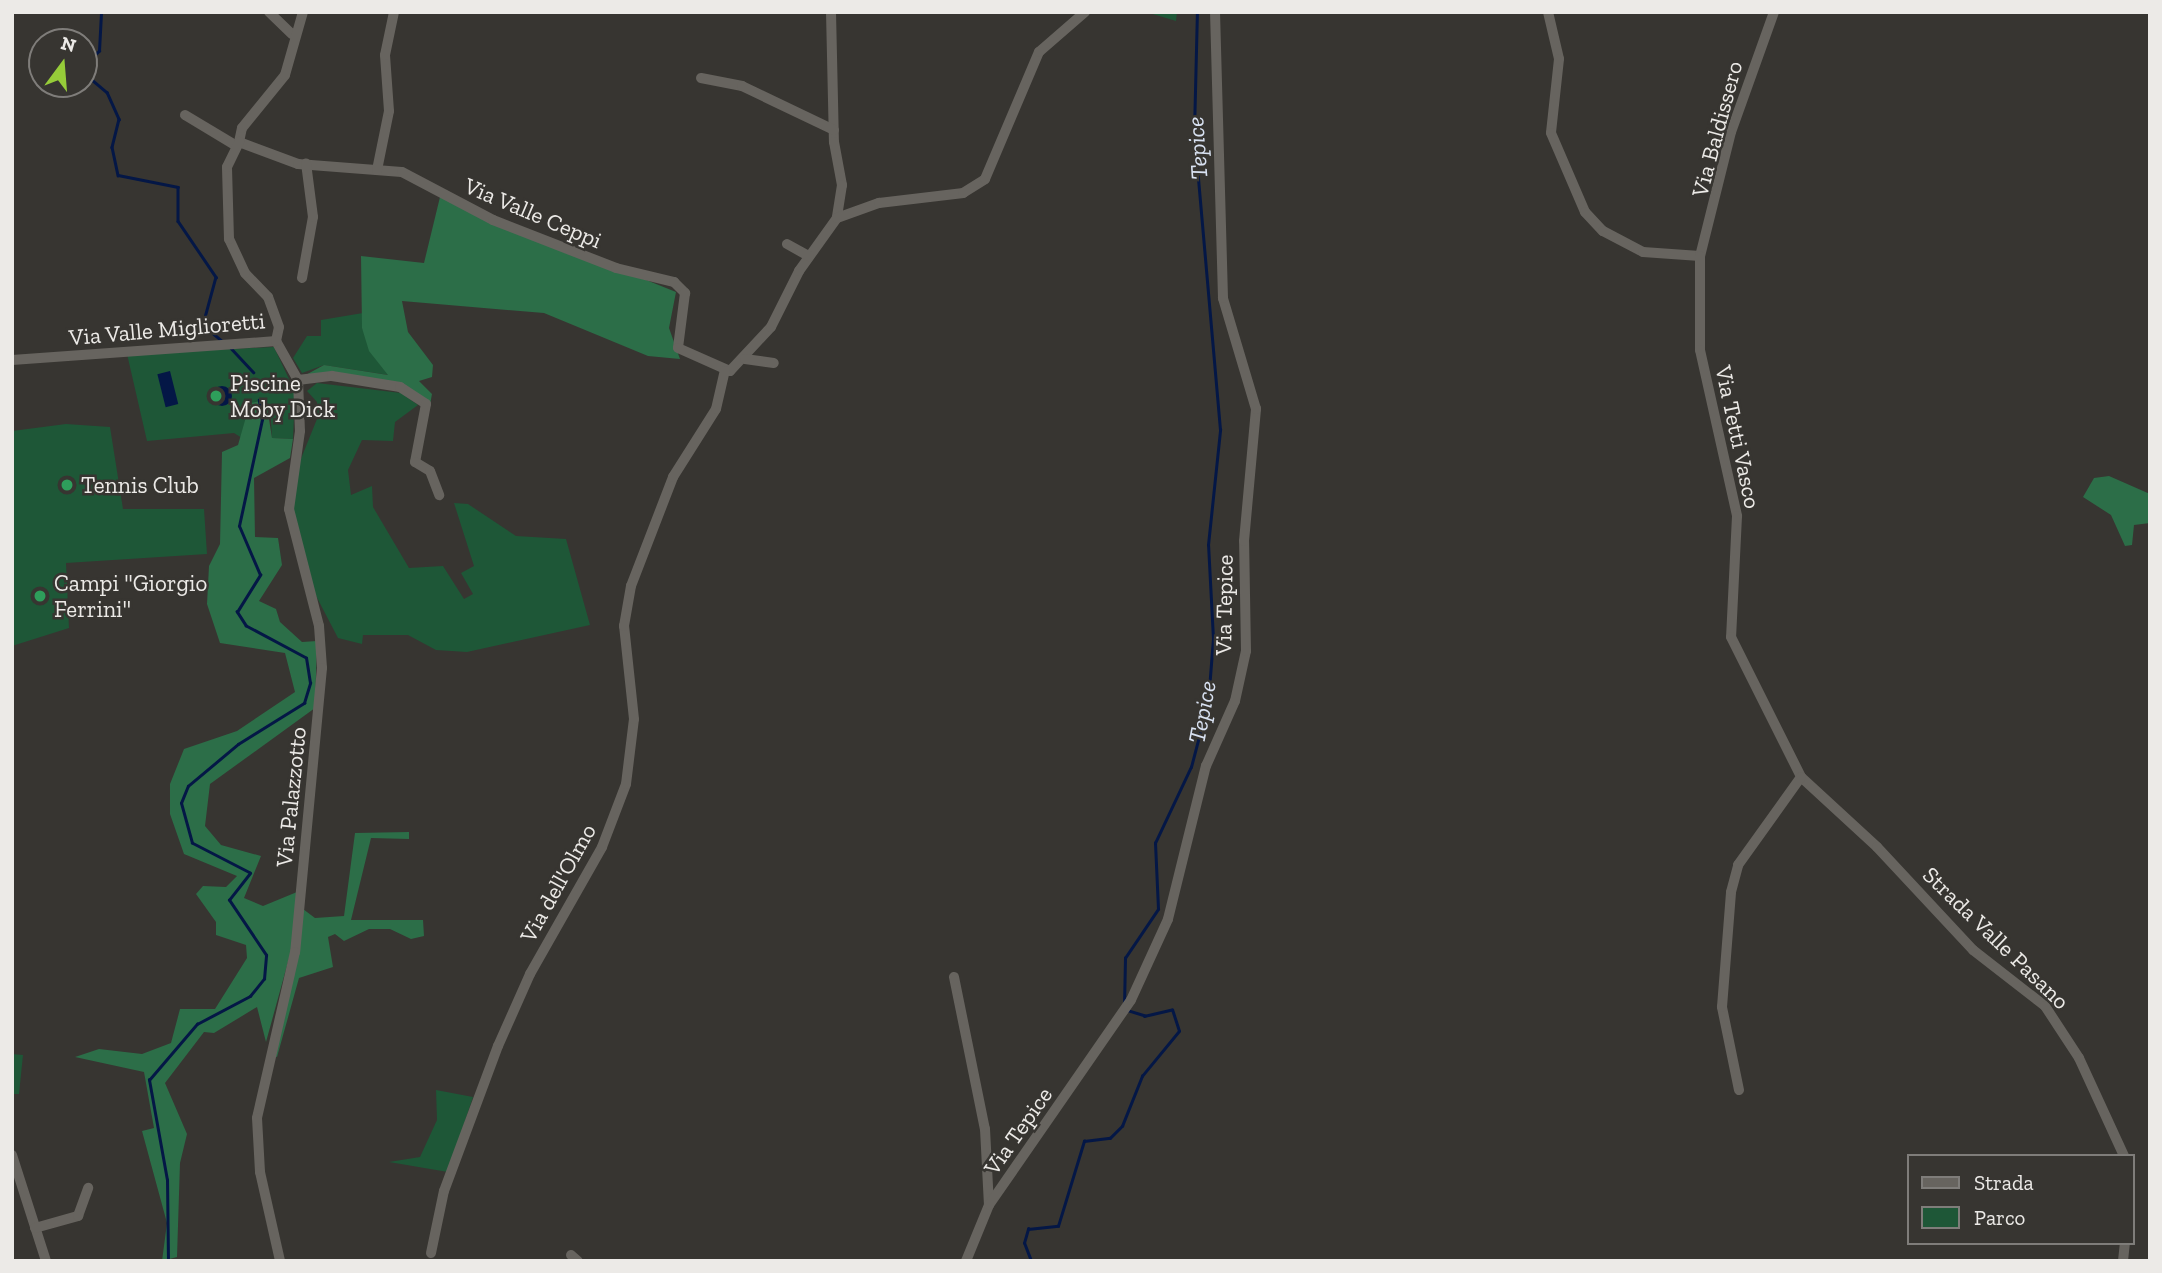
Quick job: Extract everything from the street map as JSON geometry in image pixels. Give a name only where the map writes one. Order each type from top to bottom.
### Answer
[{"type":"street","points":[[269,12],[292,34],[303,12]]},
{"type":"street","points":[[377,170],[389,111],[386,55],[394,12]]},
{"type":"street","points":[[725,371],[745,359],[771,327],[809,256],[837,218],[842,185],[834,131],[831,12]]},
{"type":"street","points":[[837,218],[879,203],[977,187],[999,158],[1039,52],[1086,12]]},
{"type":"street","name":"Via Tepice","points":[[966,1261],[989,1205],[1124,1016],[1168,919],[1206,766],[1236,701],[1246,651],[1244,541],[1256,409],[1223,298],[1215,12]]},
{"type":"street","points":[[1548,12],[1559,59],[1551,133],[1586,212],[1603,231],[1643,252],[1700,256]]},
{"type":"street","name":"Via Baldissero","points":[[1700,256],[1731,132],[1774,12]]},
{"type":"street","name":"Via Valle Miglioretti","points":[[12,360],[276,341],[279,327],[268,297],[245,273],[229,239],[227,167],[242,128],[285,75],[295,51],[292,34]]},
{"type":"street","points":[[701,78],[742,86],[834,131]]},
{"type":"street","name":"Via Valle Ceppi","points":[[185,116],[237,144],[282,161],[402,172],[482,215],[600,261],[674,282],[685,293],[678,348],[725,371]]},
{"type":"street","points":[[302,278],[313,217],[306,163]]},
{"type":"street","points":[[787,244],[809,256]]},
{"type":"street","name":"Via Tetti Vasco","points":[[1700,256],[1700,350],[1737,516],[1731,637],[1801,777]]},
{"type":"street","name":"Via Palazzotto","points":[[276,341],[298,380],[300,423],[289,509],[319,626],[322,668],[295,952],[257,1118],[260,1172],[280,1261]]},
{"type":"street","points":[[745,359],[774,363]]},
{"type":"street","name":"Via dell'Olmo","points":[[431,1253],[444,1191],[498,1046],[530,974],[602,848],[622,796],[634,719],[624,626],[631,586],[673,477],[716,409],[725,371]]},
{"type":"street","points":[[298,380],[332,376],[400,387],[426,404],[415,462],[430,471],[439,495]]},
{"type":"street","points":[[1740,1090],[1722,1006],[1731,892],[1738,865],[1801,777]]},
{"type":"street","name":"Strada Valle Pasano","points":[[1801,777],[1877,847],[1973,950],[2045,1006],[2079,1058],[2123,1154]]},
{"type":"street","points":[[954,977],[985,1129],[989,1205]]},
{"type":"street","points":[[12,1155],[46,1261]]},
{"type":"street","points":[[35,1228],[78,1216],[88,1188]]},
{"type":"green space","points":[[1146,12],[1177,12],[1176,21]]},
{"type":"green space","points":[[440,197],[676,292],[669,328],[680,359],[648,356],[544,313],[402,301],[408,332],[433,365],[432,377],[419,381],[432,394],[430,405],[400,385],[302,377],[324,365],[388,375],[369,351],[362,328],[361,256],[424,263]]},
{"type":"green space","points":[[363,313],[362,328],[389,375],[324,365],[302,373],[293,358],[307,336],[321,336],[321,320]]},
{"type":"green space","name":"Piscine Moby Dick","points":[[274,347],[295,392],[293,439],[272,438],[270,404],[249,406],[242,438],[234,433],[147,441],[127,354]]},
{"type":"green space","points":[[317,383],[401,393],[418,405],[395,422],[393,441],[362,440],[348,470],[351,495],[372,486],[373,507],[409,568],[443,566],[464,599],[473,594],[461,573],[474,566],[454,503],[468,504],[516,536],[566,539],[590,625],[467,652],[436,650],[408,635],[363,635],[362,644],[338,638],[313,590],[293,509],[298,466],[317,419],[317,402],[307,391]]},
{"type":"green space","points":[[266,400],[272,438],[293,439],[290,458],[254,478],[255,537],[278,538],[282,565],[259,601],[276,609],[280,622],[302,642],[317,641],[315,708],[210,784],[205,826],[221,845],[261,856],[244,898],[263,906],[297,892],[291,951],[266,1042],[257,1007],[214,1033],[204,1032],[165,1083],[187,1134],[180,1163],[177,1257],[162,1261],[167,1223],[142,1131],[154,1128],[144,1072],[75,1057],[99,1049],[142,1054],[171,1043],[180,1009],[215,1009],[247,958],[246,945],[216,935],[216,922],[196,894],[203,886],[226,887],[237,876],[184,854],[170,814],[170,784],[184,749],[237,731],[295,692],[285,653],[220,643],[207,604],[209,566],[220,544],[222,452],[238,445],[250,403]]},
{"type":"green space","points":[[66,424],[110,427],[123,509],[204,509],[207,554],[66,563],[69,628],[12,646],[12,431]]},
{"type":"green space","points":[[2109,476],[2150,494],[2150,523],[2134,525],[2132,545],[2125,546],[2111,515],[2083,497],[2094,478]]},
{"type":"green space","points":[[409,832],[409,839],[371,838],[351,920],[423,920],[424,936],[411,939],[390,929],[369,929],[344,941],[335,934],[328,937],[333,967],[299,978],[277,1057],[270,1055],[303,909],[315,918],[344,916],[355,833]]},
{"type":"green space","points":[[12,1054],[23,1055],[19,1094],[12,1094]]},
{"type":"green space","points":[[436,1090],[473,1097],[448,1172],[389,1162],[420,1157],[437,1120]]},
{"type":"water","points":[[170,371],[178,404],[166,407],[157,374]]},
{"type":"water","points":[[222,386],[229,389],[232,396],[229,403],[222,406],[215,403],[212,396],[215,389]]},
{"type":"waterway","points":[[98,52],[101,12]]},
{"type":"waterway","name":"Tepice","points":[[1124,1006],[1125,958],[1158,909],[1155,843],[1191,767],[1208,702],[1213,639],[1208,545],[1220,430],[1194,132],[1197,12]]},
{"type":"waterway","points":[[98,85],[107,92],[119,119],[112,147],[118,175],[178,187],[178,221],[216,277],[203,325],[223,342]]},
{"type":"waterway","points":[[231,348],[253,372]]},
{"type":"waterway","points":[[168,1261],[167,1180],[149,1080],[197,1024],[250,996],[264,979],[266,955],[229,900],[250,873],[192,843],[181,803],[188,786],[238,744],[304,703],[310,683],[306,658],[246,626],[237,612],[260,575],[239,526],[262,420],[259,400]]},
{"type":"waterway","name":"Tepice","points":[[1031,1261],[1024,1243],[1028,1229],[1058,1226],[1084,1141],[1110,1138],[1122,1126],[1142,1076],[1179,1031],[1172,1010],[1145,1016],[1129,1011]]},
{"type":"place","name":"Piscine Moby Dick","points":[[216,396]]},
{"type":"place","name":"Tennis Club","points":[[67,485]]},
{"type":"place","name":"Campi \"Giorgio Ferrini\"","points":[[40,596]]}]
